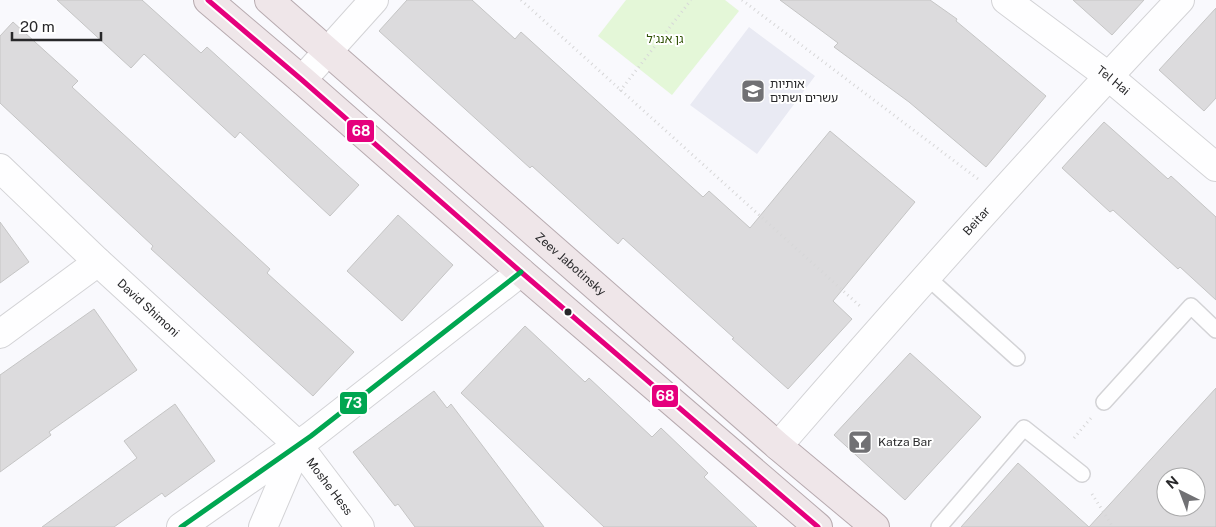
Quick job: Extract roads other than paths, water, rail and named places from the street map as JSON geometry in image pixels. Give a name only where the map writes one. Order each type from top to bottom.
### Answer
[{"type":"main road","points":[[208,0],[818,527]]},
{"type":"main road","name":"Zeev Jabotinsky","points":[[269,0],[778,446],[875,527]]},
{"type":"street","points":[[302,80],[374,0]]},
{"type":"street","name":"Tel Hai","points":[[1006,0],[1108,76],[1216,167]]},
{"type":"street","name":"Beitar","points":[[778,446],[926,277],[1108,76],[1180,0]]},
{"type":"street","name":"David Shimoni","points":[[0,168],[98,262],[298,446]]},
{"type":"street","points":[[0,334],[98,262]]},
{"type":"street","points":[[182,527],[298,446],[521,272]]},
{"type":"street","points":[[263,527],[298,446]]},
{"type":"street","name":"Moshe Hess","points":[[298,446],[360,527]]},
{"type":"lane","points":[[926,277],[1017,358]]},
{"type":"lane","points":[[1104,402],[1190,306],[1216,330]]},
{"type":"lane","points":[[939,527],[1024,428],[1082,474]]},
{"type":"place","name":"אותיות עשרים ושתים","points":[[753,91]]},
{"type":"place","name":"Katza Bar","points":[[860,442]]},
{"type":"park label","name":"גן אנג'ל","points":[[665,39]]}]
